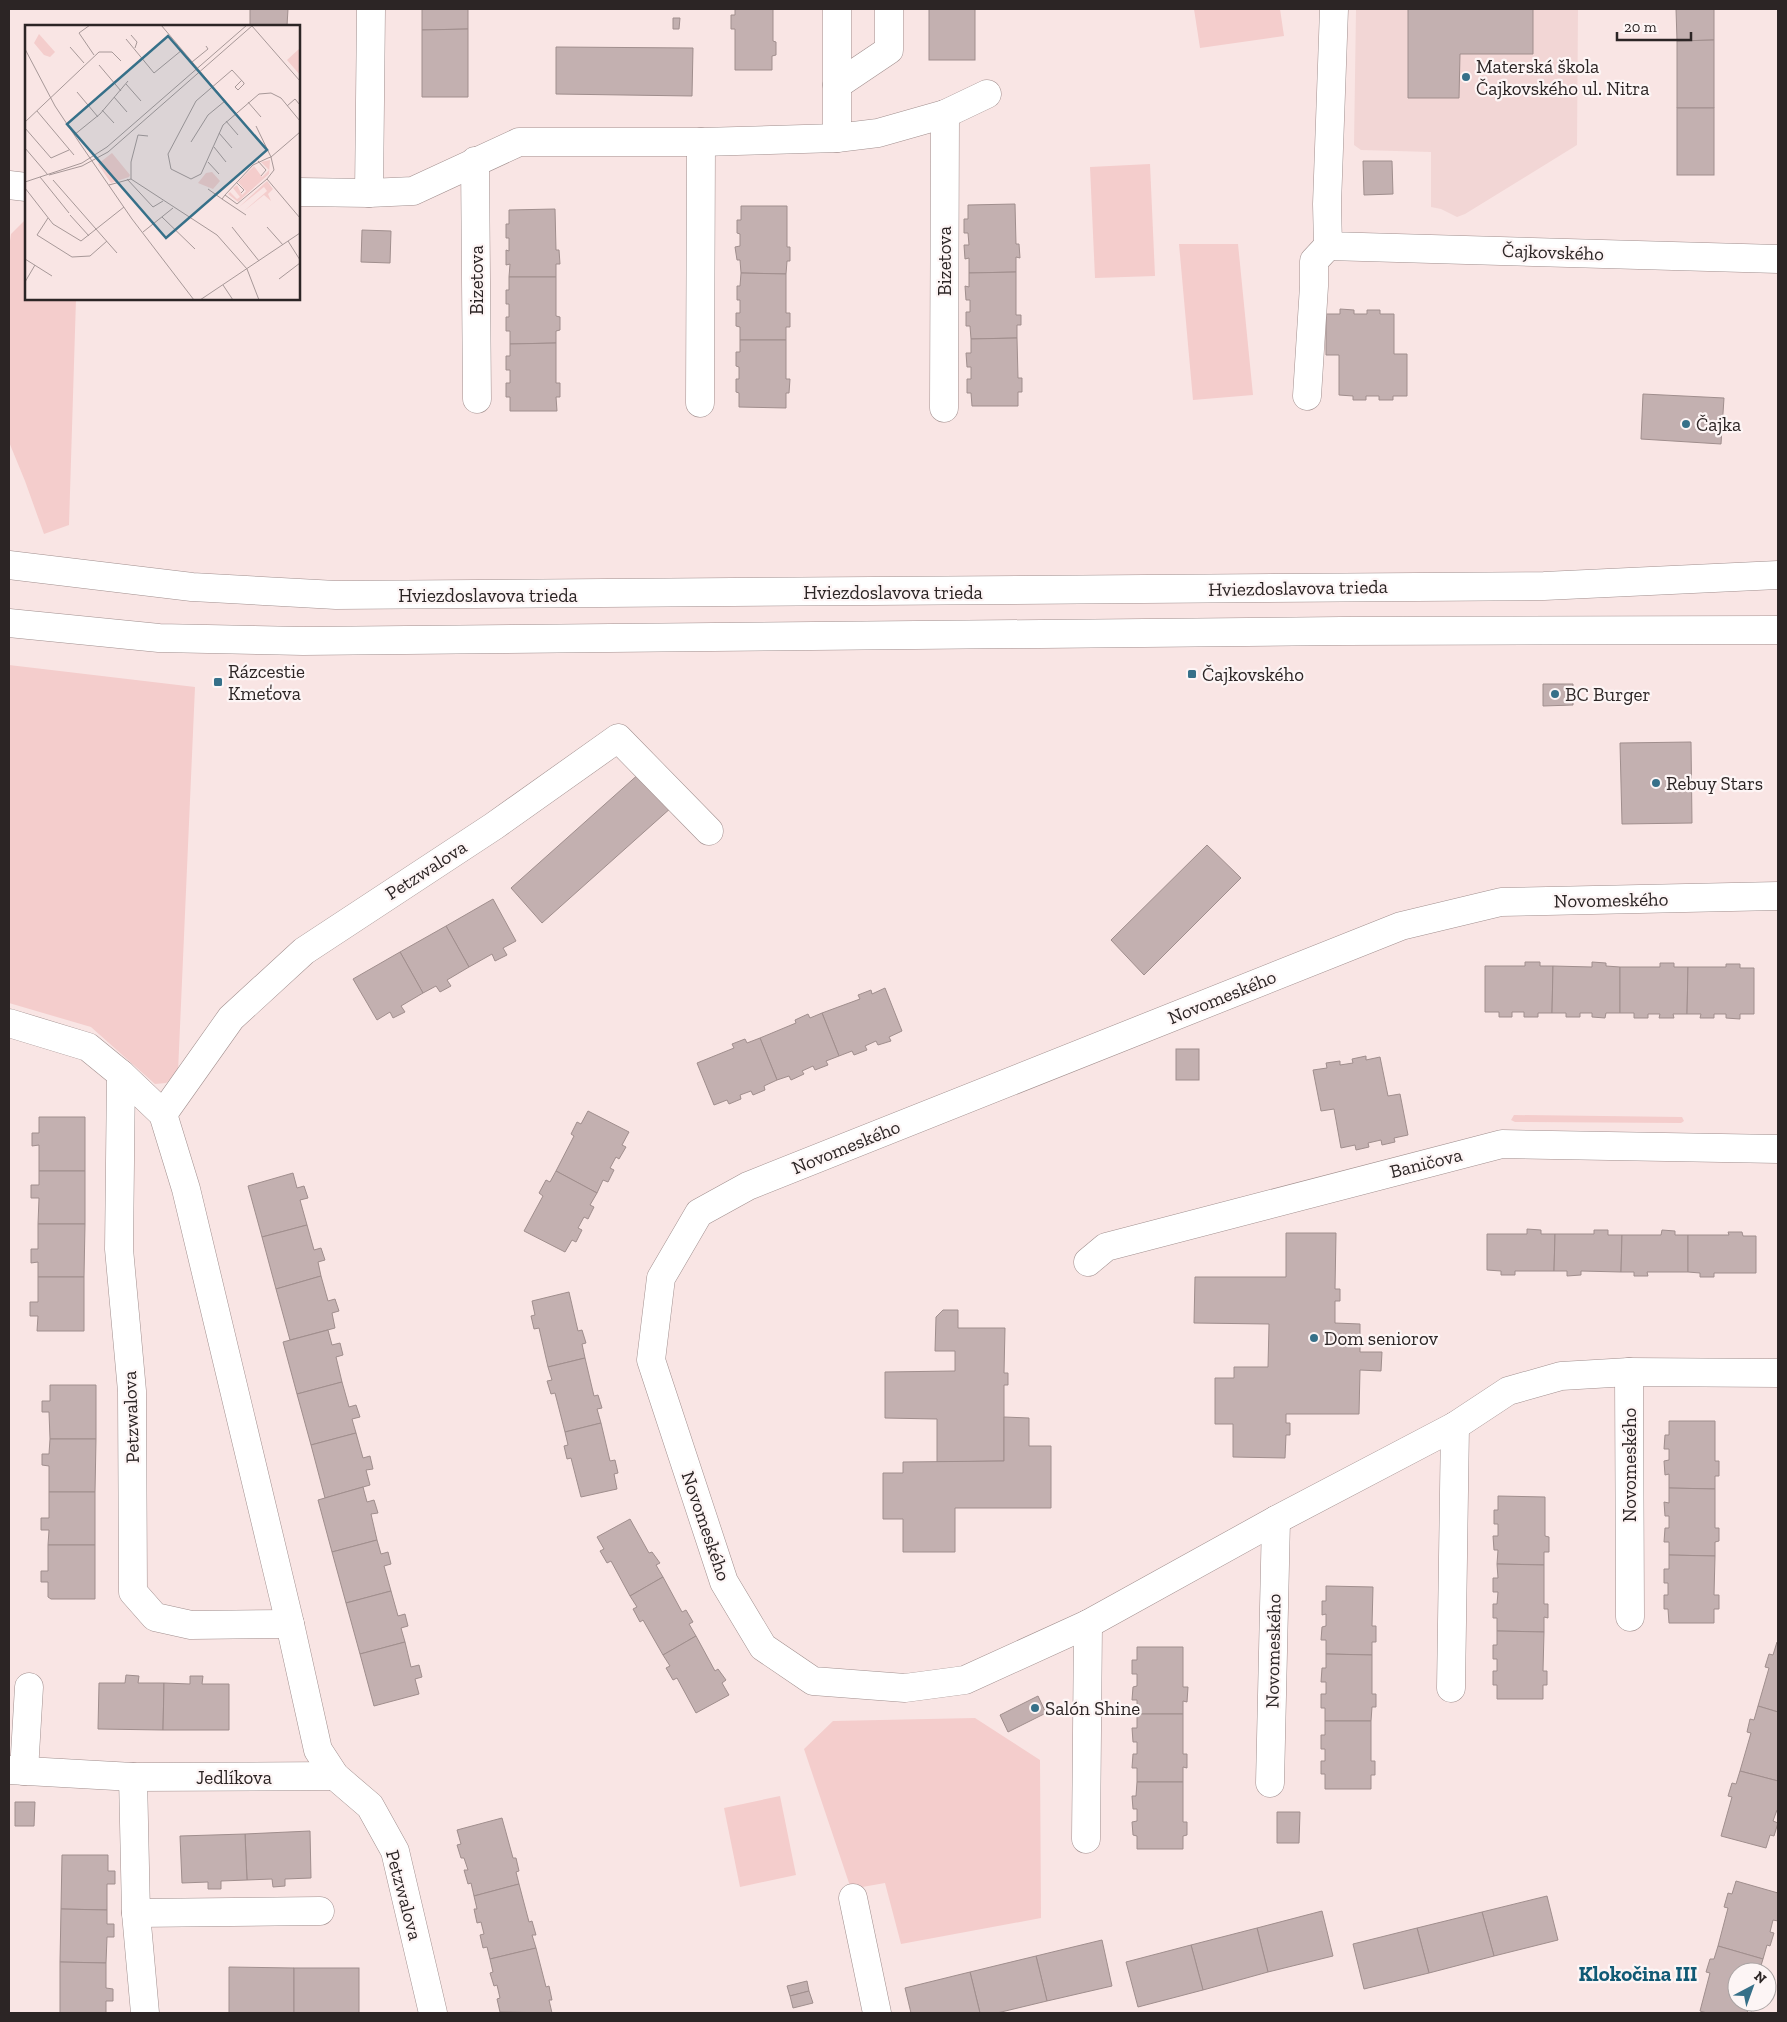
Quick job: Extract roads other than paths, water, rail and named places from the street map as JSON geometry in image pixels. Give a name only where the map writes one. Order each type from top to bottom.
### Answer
[{"type":"street","points":[[369,193],[370,9]]},
{"type":"street","points":[[837,9],[837,138]]},
{"type":"street","points":[[837,85],[889,50],[889,9]]},
{"type":"street","points":[[1307,396],[1314,261],[1328,246],[1327,204],[1334,9]]},
{"type":"street","points":[[300,192],[369,193],[412,191],[519,142],[701,142],[837,138],[878,132],[945,114],[987,94]]},
{"type":"street","name":"Bizetova","points":[[944,408],[945,114]]},
{"type":"street","points":[[700,403],[701,142]]},
{"type":"street","name":"Bizetova","points":[[475,161],[477,399]]},
{"type":"street","points":[[9,185],[25,187]]},
{"type":"street","name":"Čajkovského","points":[[1328,246],[1778,259]]},
{"type":"street","name":"Hviezdoslavova trieda","points":[[9,565],[192,587],[336,595],[1544,586],[1778,575]]},
{"type":"street","points":[[9,623],[159,638],[303,641],[1342,631],[1778,630]]},
{"type":"street","name":"Petzwalova","points":[[163,1114],[231,1018],[304,951],[494,826],[618,738],[709,831]]},
{"type":"street","name":"Novomeského","points":[[1778,896],[1501,902],[1401,926],[748,1186],[699,1213],[661,1278],[651,1360],[724,1582],[763,1647],[813,1681],[905,1688],[965,1680],[1088,1624],[1276,1520],[1456,1426],[1508,1391],[1561,1376],[1629,1372],[1778,1373]]},
{"type":"street","name":"Petzwalova","points":[[9,1024],[88,1047],[122,1074],[163,1114],[186,1189],[290,1624],[318,1750],[335,1776],[370,1806],[395,1851],[433,2013]]},
{"type":"street","name":"Petzwalova","points":[[122,1074],[119,1249],[132,1391],[133,1592],[155,1616],[191,1625],[290,1624]]},
{"type":"street","name":"Baničova","points":[[1088,1262],[1106,1248],[1502,1144],[1778,1150]]},
{"type":"street","name":"Novomeského","points":[[1629,1372],[1630,1617]]},
{"type":"street","points":[[1451,1688],[1456,1426]]},
{"type":"street","name":"Novomeského","points":[[1270,1783],[1276,1520]]},
{"type":"street","points":[[1086,1839],[1088,1624]]},
{"type":"street","name":"Jedlíkova","points":[[29,1687],[17,1770],[133,1777],[335,1776]]},
{"type":"street","points":[[133,1777],[136,1913],[145,2013]]},
{"type":"street","points":[[853,1898],[877,2013]]},
{"type":"street","points":[[136,1913],[320,1911]]},
{"type":"place","name":"Materská škola Čajkovského ul. Nitra","points":[[1466,77]]},
{"type":"place","name":"Čajka","points":[[1686,424]]},
{"type":"place","name":"Čajkovského","points":[[1192,674]]},
{"type":"place","name":"Rázcestie Kmeťova","points":[[218,682]]},
{"type":"place","name":"BC Burger","points":[[1555,694]]},
{"type":"place","name":"Rebuy Stars","points":[[1656,783]]},
{"type":"place","name":"Dom seniorov","points":[[1314,1338]]},
{"type":"place","name":"Salón Shine","points":[[1035,1708]]},
{"type":"district","name":"Klokočina III","points":[[1638,1973]]}]
